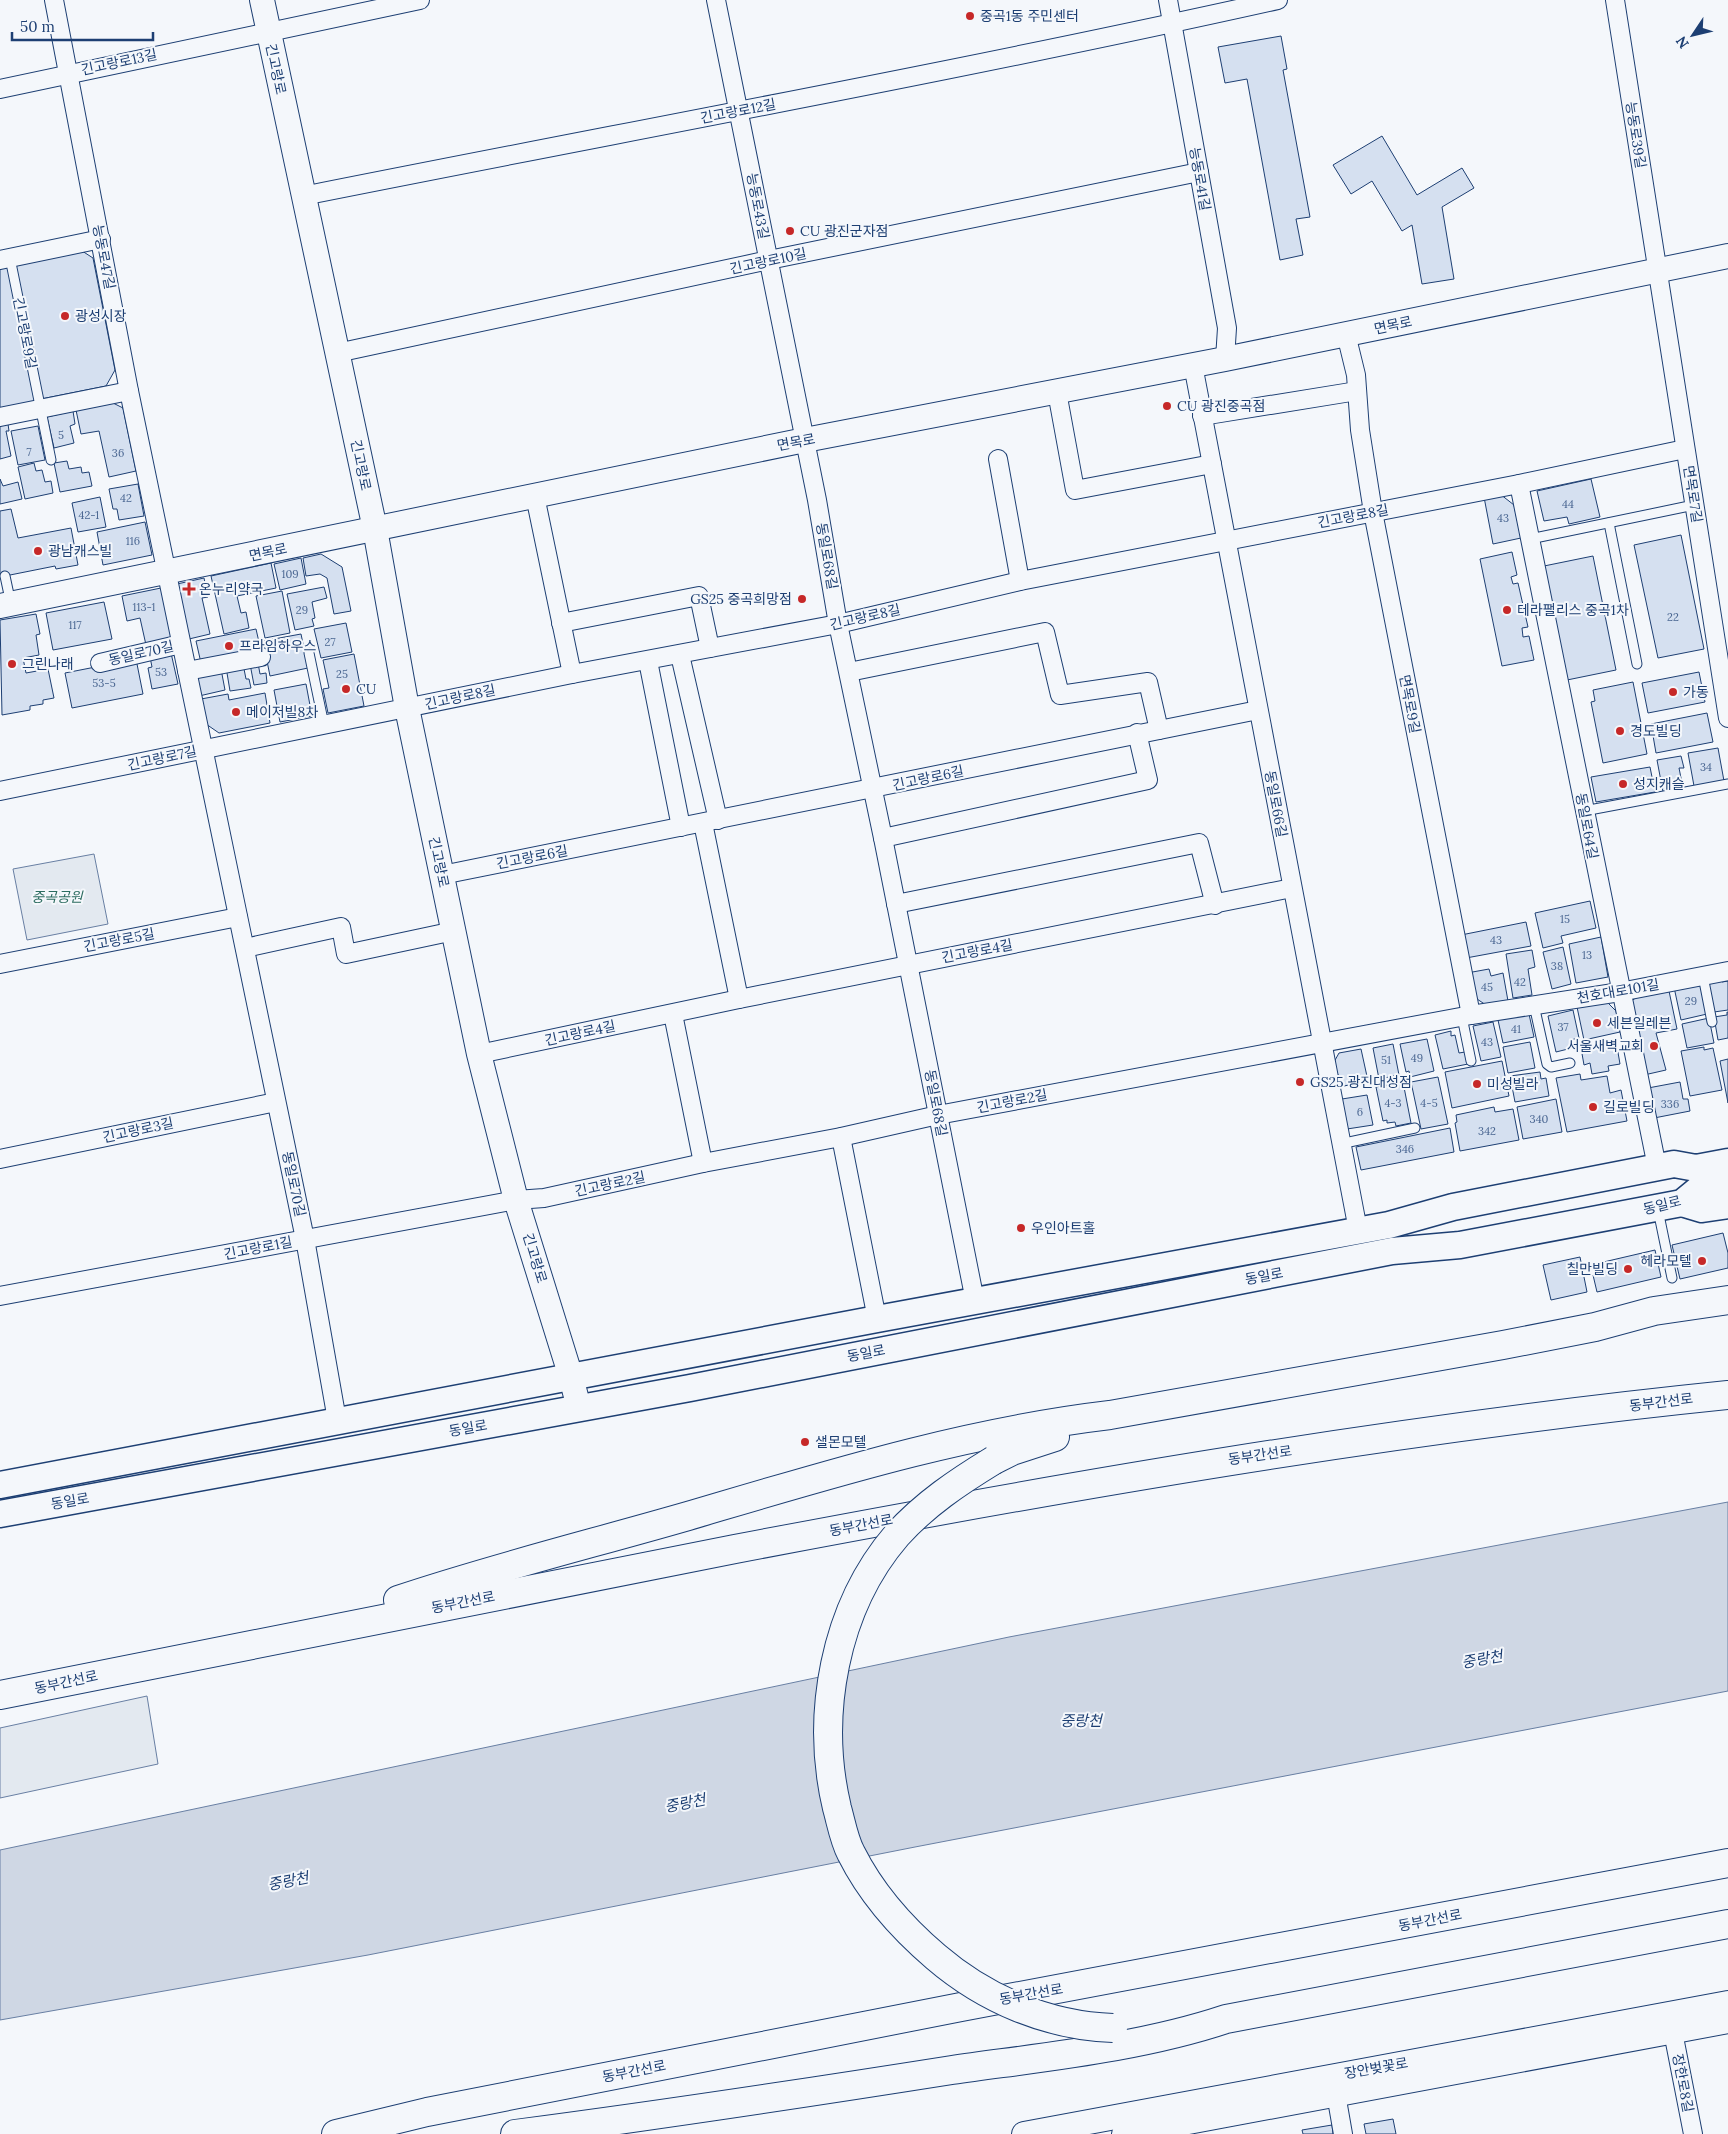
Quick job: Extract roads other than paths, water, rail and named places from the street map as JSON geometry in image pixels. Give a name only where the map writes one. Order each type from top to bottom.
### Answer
[{"type":"highway","points":[[290,1636],[465,1578],[893,1456],[1050,1423],[1110,1415],[1595,1327],[1654,1311],[1728,1300]]},
{"type":"highway","points":[[1595,1327],[1656,1326],[1728,1320]]},
{"type":"highway","name":"동부간선로","points":[[0,1695],[290,1636],[879,1522],[1206,1463],[1431,1430],[1728,1395]]},
{"type":"highway","points":[[1110,1415],[1061,1435],[1012,1451],[955,1483],[913,1518],[896,1536],[864,1583],[842,1636],[834,1667],[830,1699],[828,1758],[833,1790],[850,1851],[866,1880],[884,1904],[923,1946],[967,1980],[1017,2007],[1064,2022],[1091,2027],[1113,2028],[1226,2019],[1725,1925]]},
{"type":"highway","name":"동부간선로","points":[[336,2134],[427,2112],[951,2009],[1728,1863]]},
{"type":"highway","points":[[515,2134],[665,2114],[1099,2048],[1191,2030],[1226,2019]]},
{"type":"main road","points":[[1666,1165],[1693,1153],[1728,1145]]},
{"type":"main road","name":"동일로","points":[[0,1485],[730,1346],[1389,1225],[1453,1207],[1666,1165],[1696,1168],[1728,1162]]},
{"type":"main road","name":"동일로","points":[[0,1514],[690,1388],[1392,1251],[1460,1245],[1670,1205],[1699,1189],[1728,1184]]},
{"type":"main road","points":[[1670,1205],[1702,1210],[1728,1205]]},
{"type":"main road","points":[[690,1388],[680,1382],[678,1373],[704,1366],[730,1346]]},
{"type":"street","name":"능동로47길","points":[[54,0],[166,573]]},
{"type":"street","name":"긴고랑로","points":[[262,0],[375,529],[407,708],[479,1054],[516,1200],[579,1408]]},
{"type":"street","name":"긴고랑로13길","points":[[0,89],[52,79],[68,73],[420,0]]},
{"type":"street","name":"능동로43길","points":[[716,0],[805,440]]},
{"type":"street","name":"능동로41길","points":[[1168,0],[1227,328],[1225,359]]},
{"type":"street","name":"긴고랑로12길","points":[[304,196],[1172,24],[1278,0]]},
{"type":"street","name":"능동로39길","points":[[1615,0],[1658,271]]},
{"type":"street","name":"긴고랑로10길","points":[[337,353],[769,260],[1199,172]]},
{"type":"street","points":[[5,259],[100,240]]},
{"type":"street","name":"면목로","points":[[6,605],[805,440],[1225,359],[1728,256]]},
{"type":"street","name":"면목로7길","points":[[1658,271],[1694,504],[1721,626],[1728,718]]},
{"type":"street","name":"면목로9길","points":[[1346,334],[1356,375],[1360,430],[1373,512],[1467,1016]]},
{"type":"street","name":"동일로66길","points":[[1193,365],[1340,1144],[1358,1230]]},
{"type":"street","points":[[0,417],[129,391]]},
{"type":"street","points":[[1202,416],[1357,391]]},
{"type":"street","points":[[1057,392],[1075,490],[1212,464]]},
{"type":"street","name":"동일로68길","points":[[805,440],[838,624],[883,838],[975,1301]]},
{"type":"street","name":"긴고랑로8길","points":[[407,708],[572,674],[838,624],[1020,581],[1519,484],[1686,449]]},
{"type":"street","points":[[998,459],[1020,581]]},
{"type":"street","name":"동일로64길","points":[[1519,484],[1620,992],[1666,1165]]},
{"type":"street","points":[[535,496],[572,674]]},
{"type":"street","name":"동일로70길","points":[[166,573],[306,1239],[337,1420]]},
{"type":"street","points":[[561,622],[698,596],[710,648]]},
{"type":"street","points":[[849,672],[1045,632],[1060,695],[1148,682],[1159,730]]},
{"type":"street","name":"동일로70길","points":[[100,663],[181,644]]},
{"type":"street","points":[[680,655],[711,822],[739,998]]},
{"type":"street","points":[[187,671],[261,657]]},
{"type":"street","points":[[648,661],[681,827]]},
{"type":"street","name":"긴고랑로7길","points":[[0,791],[407,708]]},
{"type":"street","name":"긴고랑로6길","points":[[442,875],[873,790],[1136,733],[1258,710]]},
{"type":"street","points":[[883,838],[1148,780],[1136,733]]},
{"type":"street","points":[[896,904],[1199,844],[1215,905]]},
{"type":"street","name":"긴고랑로4길","points":[[479,1054],[672,1014],[739,998],[1215,905],[1292,888]]},
{"type":"street","name":"긴고랑로5길","points":[[0,964],[238,917]]},
{"type":"street","points":[[245,948],[341,927],[346,954],[454,931]]},
{"type":"street","name":"천호대로101길","points":[[1322,1043],[1467,1016],[1620,992],[1728,971]]},
{"type":"street","points":[[672,1014],[703,1163]]},
{"type":"street","name":"긴고랑로2길","points":[[516,1200],[544,1198],[703,1163],[841,1137],[938,1115],[1322,1043]]},
{"type":"street","name":"긴고랑로3길","points":[[0,1158],[276,1102]]},
{"type":"street","points":[[841,1137],[877,1319]]},
{"type":"street","name":"긴고랑로1길","points":[[0,1296],[516,1200]]},
{"type":"street","name":"장안벚꽃로","points":[[1128,2129],[1728,2003]]},
{"type":"street","name":"장안벚꽃로","points":[[1024,2134],[1128,2129],[1336,2094],[1728,2021]]},
{"type":"street","name":"장한로8길","points":[[1673,2032],[1693,2134]]},
{"type":"street","points":[[1336,2094],[1343,2134]]},
{"type":"lane","name":"긴고랑로9길","points":[[5,259],[51,460]]},
{"type":"lane","points":[[1530,539],[1694,504]]},
{"type":"lane","points":[[1609,523],[1637,664]]},
{"type":"lane","points":[[5,576],[6,605]]},
{"type":"lane","points":[[309,653],[324,725]]},
{"type":"lane","points":[[1584,811],[1728,784]]},
{"type":"lane","points":[[1703,976],[1712,1022]]},
{"type":"lane","points":[[1534,1005],[1547,1064],[1551,1067],[1570,1063]]},
{"type":"lane","points":[[1467,1016],[1471,1061]]},
{"type":"lane","points":[[1340,1144],[1414,1128]]},
{"type":"lane","points":[[1670,1205],[1672,1278]]},
{"type":"water","name":"중랑천","points":[[1728,1502],[1728,1691],[915,1847],[368,1955],[0,2020],[0,1850],[1009,1637]]},
{"type":"place","name":"중곡1동 주민센터","points":[[970,16]]},
{"type":"place","name":"CU 광진군자점","points":[[790,231]]},
{"type":"place","name":"광성시장","points":[[65,316]]},
{"type":"place","name":"CU 광진중곡점","points":[[1167,406]]},
{"type":"place","name":"광남캐스빌","points":[[38,551]]},
{"type":"place","name":"온누리약국","points":[[189,589]]},
{"type":"place","name":"GS25 중곡희망점","points":[[802,599]]},
{"type":"place","name":"테라팰리스 중곡1차","points":[[1507,610]]},
{"type":"place","name":"프라임하우스","points":[[229,646]]},
{"type":"place","name":"그린나래","points":[[12,664]]},
{"type":"place","name":"CU","points":[[346,689]]},
{"type":"place","name":"가동","points":[[1673,692]]},
{"type":"place","name":"메이저빌8차","points":[[236,712]]},
{"type":"place","name":"경도빌딩","points":[[1620,731]]},
{"type":"place","name":"성지캐슬","points":[[1623,784]]},
{"type":"place","name":"세븐일레븐","points":[[1597,1023]]},
{"type":"place","name":"서울새벽교회","points":[[1654,1046]]},
{"type":"place","name":"GS25 광진대성점","points":[[1300,1082]]},
{"type":"place","name":"미성빌라","points":[[1477,1084]]},
{"type":"place","name":"길로빌딩","points":[[1593,1107]]},
{"type":"place","name":"우인아트홀","points":[[1021,1228]]},
{"type":"place","name":"헤라모텔","points":[[1702,1261]]},
{"type":"place","name":"칠만빌딩","points":[[1628,1269]]},
{"type":"place","name":"샐몬모텔","points":[[805,1442]]},
{"type":"park label","name":"중곡공원","points":[[57,897]]}]
